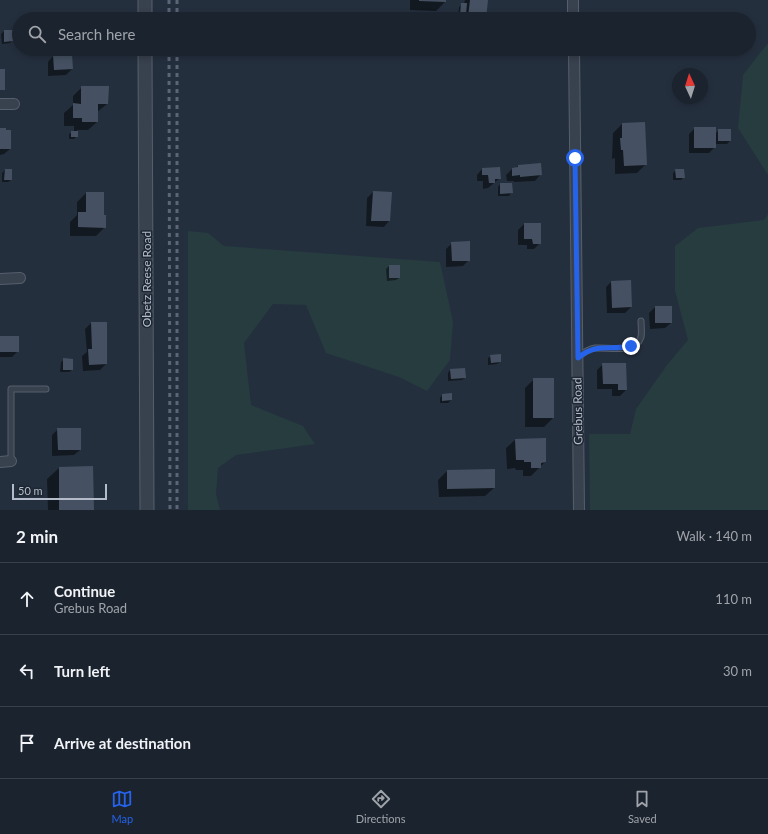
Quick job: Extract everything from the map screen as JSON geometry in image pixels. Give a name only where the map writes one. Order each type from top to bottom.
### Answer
[{"type":"street","points":[[145,0],[145,12]]},
{"type":"street","points":[[573,0],[574,12]]},
{"type":"street","name":"Obetz Reese Road","points":[[145,56],[147,510]]},
{"type":"street","name":"Grebus Road","points":[[574,56],[579,510]]},
{"type":"street","points":[[0,104],[14,104]]},
{"type":"street","points":[[0,279],[20,278]]},
{"type":"street","points":[[0,462],[11,461]]},
{"type":"lane","points":[[578,358],[589,350],[595,348],[623,348],[638,343],[641,336],[641,321]]},
{"type":"lane","points":[[11,461],[11,389],[46,389]]},
{"type":"green space","points":[[768,43],[768,175],[738,128],[743,75]]},
{"type":"green space","points":[[768,214],[768,510],[590,510],[589,434],[630,434],[636,409],[667,365],[688,340],[675,291],[675,246],[698,228],[764,220]]},
{"type":"green space","points":[[188,231],[208,233],[224,246],[440,262],[453,322],[450,360],[427,391],[399,377],[326,353],[306,305],[273,304],[244,343],[251,405],[303,426],[315,444],[236,455],[218,468],[216,494],[220,510],[188,510]]},
{"type":"building","points":[[446,0],[446,2],[419,1]]},
{"type":"building","points":[[470,0],[488,0],[487,12],[469,12]]},
{"type":"building","points":[[461,3],[467,3],[466,12],[460,12]]},
{"type":"building","points":[[4,30],[12,30],[12,41],[4,42]]},
{"type":"building","points":[[53,56],[72,56],[73,69],[54,70]]},
{"type":"building","points":[[0,69],[5,69],[5,90],[0,90]]},
{"type":"building","points":[[81,86],[109,86],[108,104],[98,104],[98,122],[82,122],[82,118],[73,118],[73,103],[81,104]]},
{"type":"building","points":[[645,122],[647,165],[624,166],[623,150],[621,150],[620,138],[622,138],[622,123]]},
{"type":"building","points":[[694,127],[716,127],[716,148],[694,148]]},
{"type":"building","points":[[0,128],[11,130],[11,149],[0,149]]},
{"type":"building","points":[[718,129],[731,129],[731,141],[718,141]]},
{"type":"building","points":[[71,131],[78,131],[78,137],[71,137]]},
{"type":"building","points":[[541,163],[542,175],[520,177],[520,175],[512,176],[512,168],[518,167],[518,165]]},
{"type":"building","points":[[500,167],[501,179],[495,179],[495,183],[489,183],[488,175],[482,175],[482,168]]},
{"type":"building","points":[[5,169],[12,169],[12,180],[4,180]]},
{"type":"building","points":[[675,169],[684,169],[685,178],[676,178]]},
{"type":"building","points":[[500,183],[512,183],[513,193],[500,194]]},
{"type":"building","points":[[373,191],[392,192],[390,221],[371,221]]},
{"type":"building","points":[[86,192],[104,192],[104,215],[106,215],[106,228],[78,227],[78,212],[86,212]]},
{"type":"building","points":[[524,223],[541,223],[541,244],[533,244],[532,239],[524,239]]},
{"type":"building","points":[[470,241],[470,261],[452,261],[451,242]]},
{"type":"building","points":[[389,265],[400,265],[400,278],[389,278]]},
{"type":"building","points":[[631,280],[632,307],[612,308],[611,281]]},
{"type":"building","points":[[655,306],[672,306],[672,323],[655,323]]},
{"type":"building","points":[[91,322],[107,322],[107,364],[89,365],[88,349],[92,349]]},
{"type":"building","points":[[0,336],[19,336],[19,352],[0,352]]},
{"type":"building","points":[[501,354],[501,362],[491,363],[490,355]]},
{"type":"building","points":[[63,358],[73,359],[73,370],[63,370]]},
{"type":"building","points":[[602,363],[626,363],[627,390],[618,390],[618,384],[603,384]]},
{"type":"building","points":[[465,368],[466,378],[451,379],[450,369]]},
{"type":"building","points":[[533,378],[554,378],[554,418],[533,418]]},
{"type":"building","points":[[452,393],[452,400],[442,401],[442,394]]},
{"type":"building","points":[[57,428],[81,428],[81,450],[58,450]]},
{"type":"building","points":[[546,438],[546,462],[541,463],[541,468],[531,468],[531,462],[516,460],[515,439]]},
{"type":"building","points":[[93,466],[94,510],[59,510],[59,467]]},
{"type":"building","points":[[495,469],[495,488],[447,489],[447,470]]},
{"type":"railway","points":[[169,0],[169,12]]},
{"type":"railway","points":[[177,0],[177,12]]},
{"type":"railway","points":[[169,56],[170,510]]},
{"type":"railway","points":[[177,56],[177,510]]},
{"type":"route","points":[[575,158],[578,358],[589,350],[595,348],[623,348],[631,346]]}]
